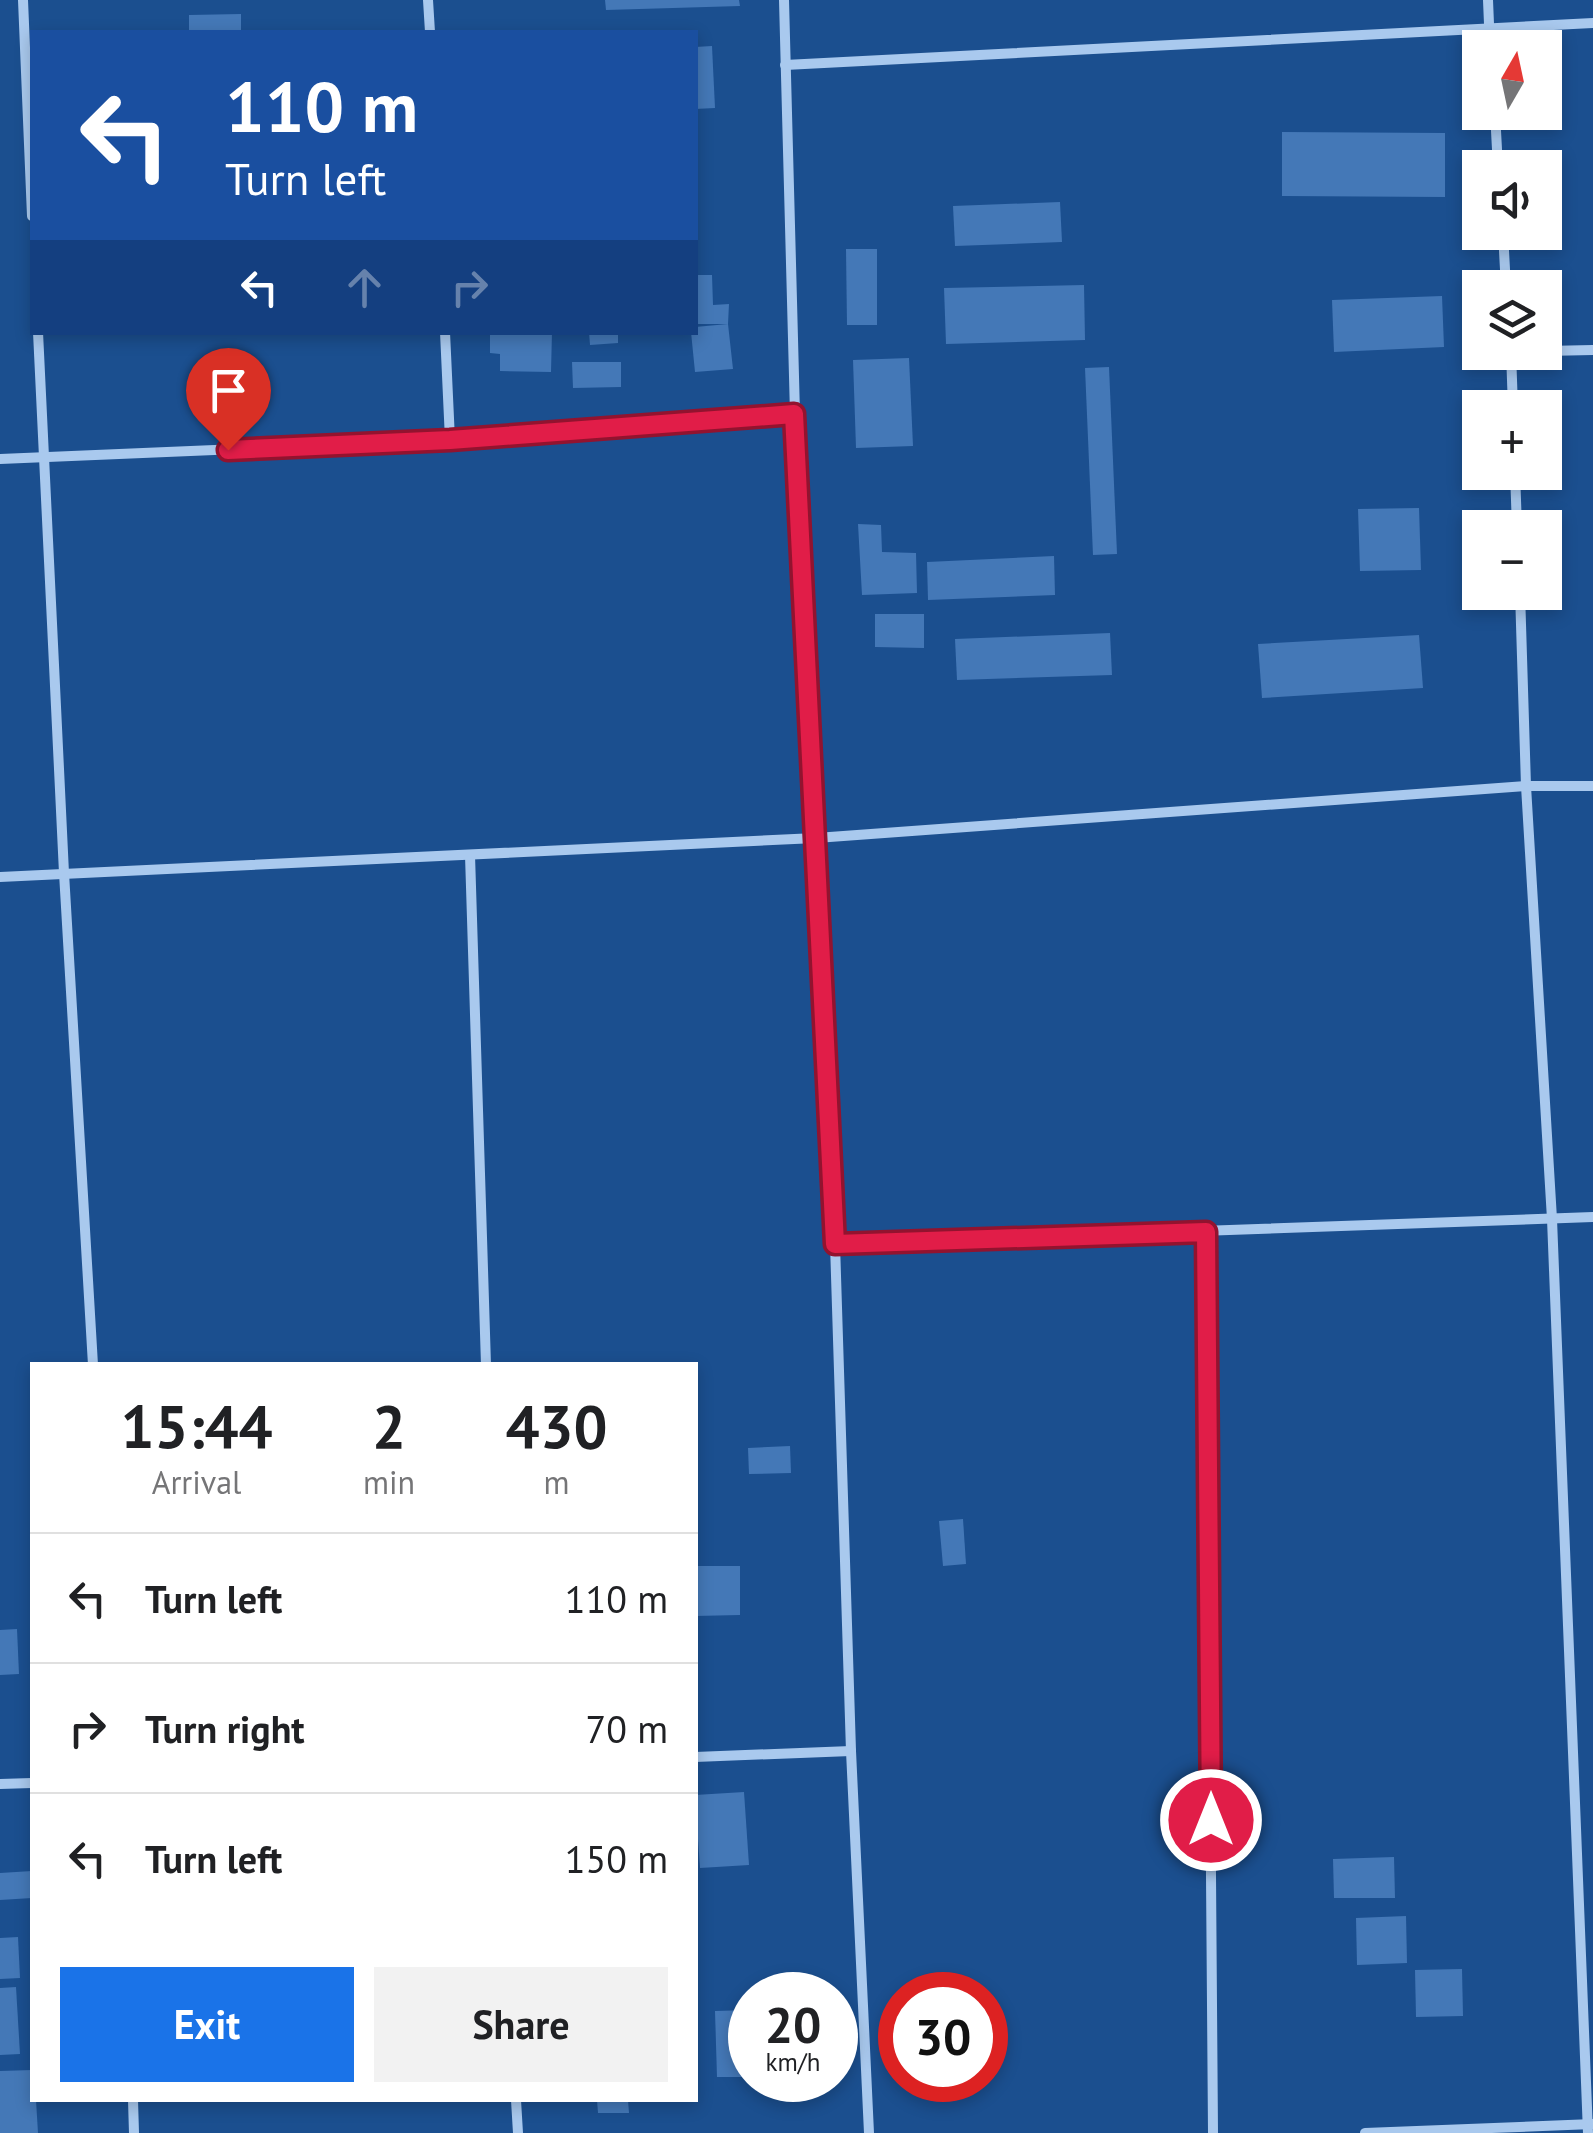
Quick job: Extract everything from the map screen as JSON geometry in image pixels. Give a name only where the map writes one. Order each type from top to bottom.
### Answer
[{"type":"street","points":[[23,0],[30,168]]},
{"type":"street","points":[[428,0],[430,30]]},
{"type":"street","points":[[784,0],[794,414],[835,1244],[869,2133]]},
{"type":"street","points":[[1488,0],[1489,28]]},
{"type":"street","points":[[785,65],[1593,22]]},
{"type":"street","points":[[38,335],[64,873],[94,1362]]},
{"type":"street","points":[[445,335],[450,440]]},
{"type":"street","points":[[1562,350],[1593,350]]},
{"type":"street","points":[[0,459],[450,440],[794,414]]},
{"type":"street","points":[[1365,2133],[1590,2127],[1552,1219],[1526,786],[1521,610]]},
{"type":"street","points":[[0,877],[816,838],[1526,786],[1593,786]]},
{"type":"street","points":[[470,855],[486,1362]]},
{"type":"street","points":[[835,1244],[1593,1218]]},
{"type":"street","points":[[1206,1232],[1213,2133]]},
{"type":"street","points":[[698,1757],[852,1751]]},
{"type":"street","points":[[0,1784],[30,1782]]},
{"type":"street","points":[[133,2102],[134,2133]]},
{"type":"street","points":[[516,2102],[518,2133]]},
{"type":"building","points":[[605,0],[739,0],[740,6],[606,10]]},
{"type":"building","points":[[241,14],[241,30],[189,30],[189,15]]},
{"type":"building","points":[[712,46],[715,108],[698,109],[698,47]]},
{"type":"building","points":[[1282,132],[1445,133],[1445,197],[1282,196]]},
{"type":"building","points":[[1060,202],[1062,242],[955,246],[953,206]]},
{"type":"building","points":[[846,249],[877,249],[877,325],[847,325]]},
{"type":"building","points":[[698,275],[712,275],[713,305],[729,304],[728,324],[698,324]]},
{"type":"building","points":[[1084,285],[1085,340],[946,344],[944,288]]},
{"type":"building","points":[[1442,296],[1444,347],[1334,352],[1332,300]]},
{"type":"building","points":[[728,324],[733,369],[695,372],[691,335],[698,335],[698,327]]},
{"type":"building","points":[[490,335],[552,335],[551,372],[500,371],[500,354],[490,353]]},
{"type":"building","points":[[589,335],[618,335],[618,343],[590,345]]},
{"type":"building","points":[[909,358],[913,446],[856,448],[853,360]]},
{"type":"building","points":[[572,362],[621,362],[621,387],[573,388]]},
{"type":"building","points":[[1109,367],[1117,554],[1093,555],[1085,368]]},
{"type":"building","points":[[1419,508],[1421,570],[1360,571],[1358,509]]},
{"type":"building","points":[[858,524],[881,525],[882,552],[916,553],[917,593],[862,595]]},
{"type":"building","points":[[1054,556],[1055,595],[928,600],[927,562]]},
{"type":"building","points":[[875,614],[924,614],[924,648],[875,647]]},
{"type":"building","points":[[1110,633],[1112,675],[957,680],[955,639]]},
{"type":"building","points":[[1419,635],[1423,688],[1262,698],[1258,644]]},
{"type":"building","points":[[790,1446],[791,1473],[749,1474],[748,1448]]},
{"type":"building","points":[[963,1519],[966,1564],[943,1566],[939,1521]]},
{"type":"building","points":[[698,1566],[740,1566],[740,1615],[698,1616]]},
{"type":"building","points":[[17,1629],[19,1674],[0,1675],[0,1630]]},
{"type":"building","points":[[744,1792],[749,1865],[700,1868],[698,1795]]},
{"type":"building","points":[[1394,1857],[1395,1898],[1334,1898],[1333,1859]]},
{"type":"building","points":[[30,1871],[30,1898],[0,1900],[0,1873]]},
{"type":"building","points":[[1406,1916],[1407,1963],[1357,1965],[1356,1918]]},
{"type":"building","points":[[18,1937],[20,1978],[0,1979],[0,1938]]},
{"type":"building","points":[[1462,1969],[1463,2016],[1416,2017],[1415,1970]]},
{"type":"building","points":[[16,1987],[20,2054],[0,2055],[0,1988]]},
{"type":"building","points":[[715,2011],[728,2011],[728,2077],[717,2077]]},
{"type":"building","points":[[30,2070],[30,2102],[36,2102],[38,2133],[0,2133],[0,2071]]},
{"type":"building","points":[[597,2102],[628,2102],[629,2113],[598,2113]]},
{"type":"route","points":[[228,450],[450,440],[794,414],[835,1244],[1206,1232],[1211,1820]]}]
